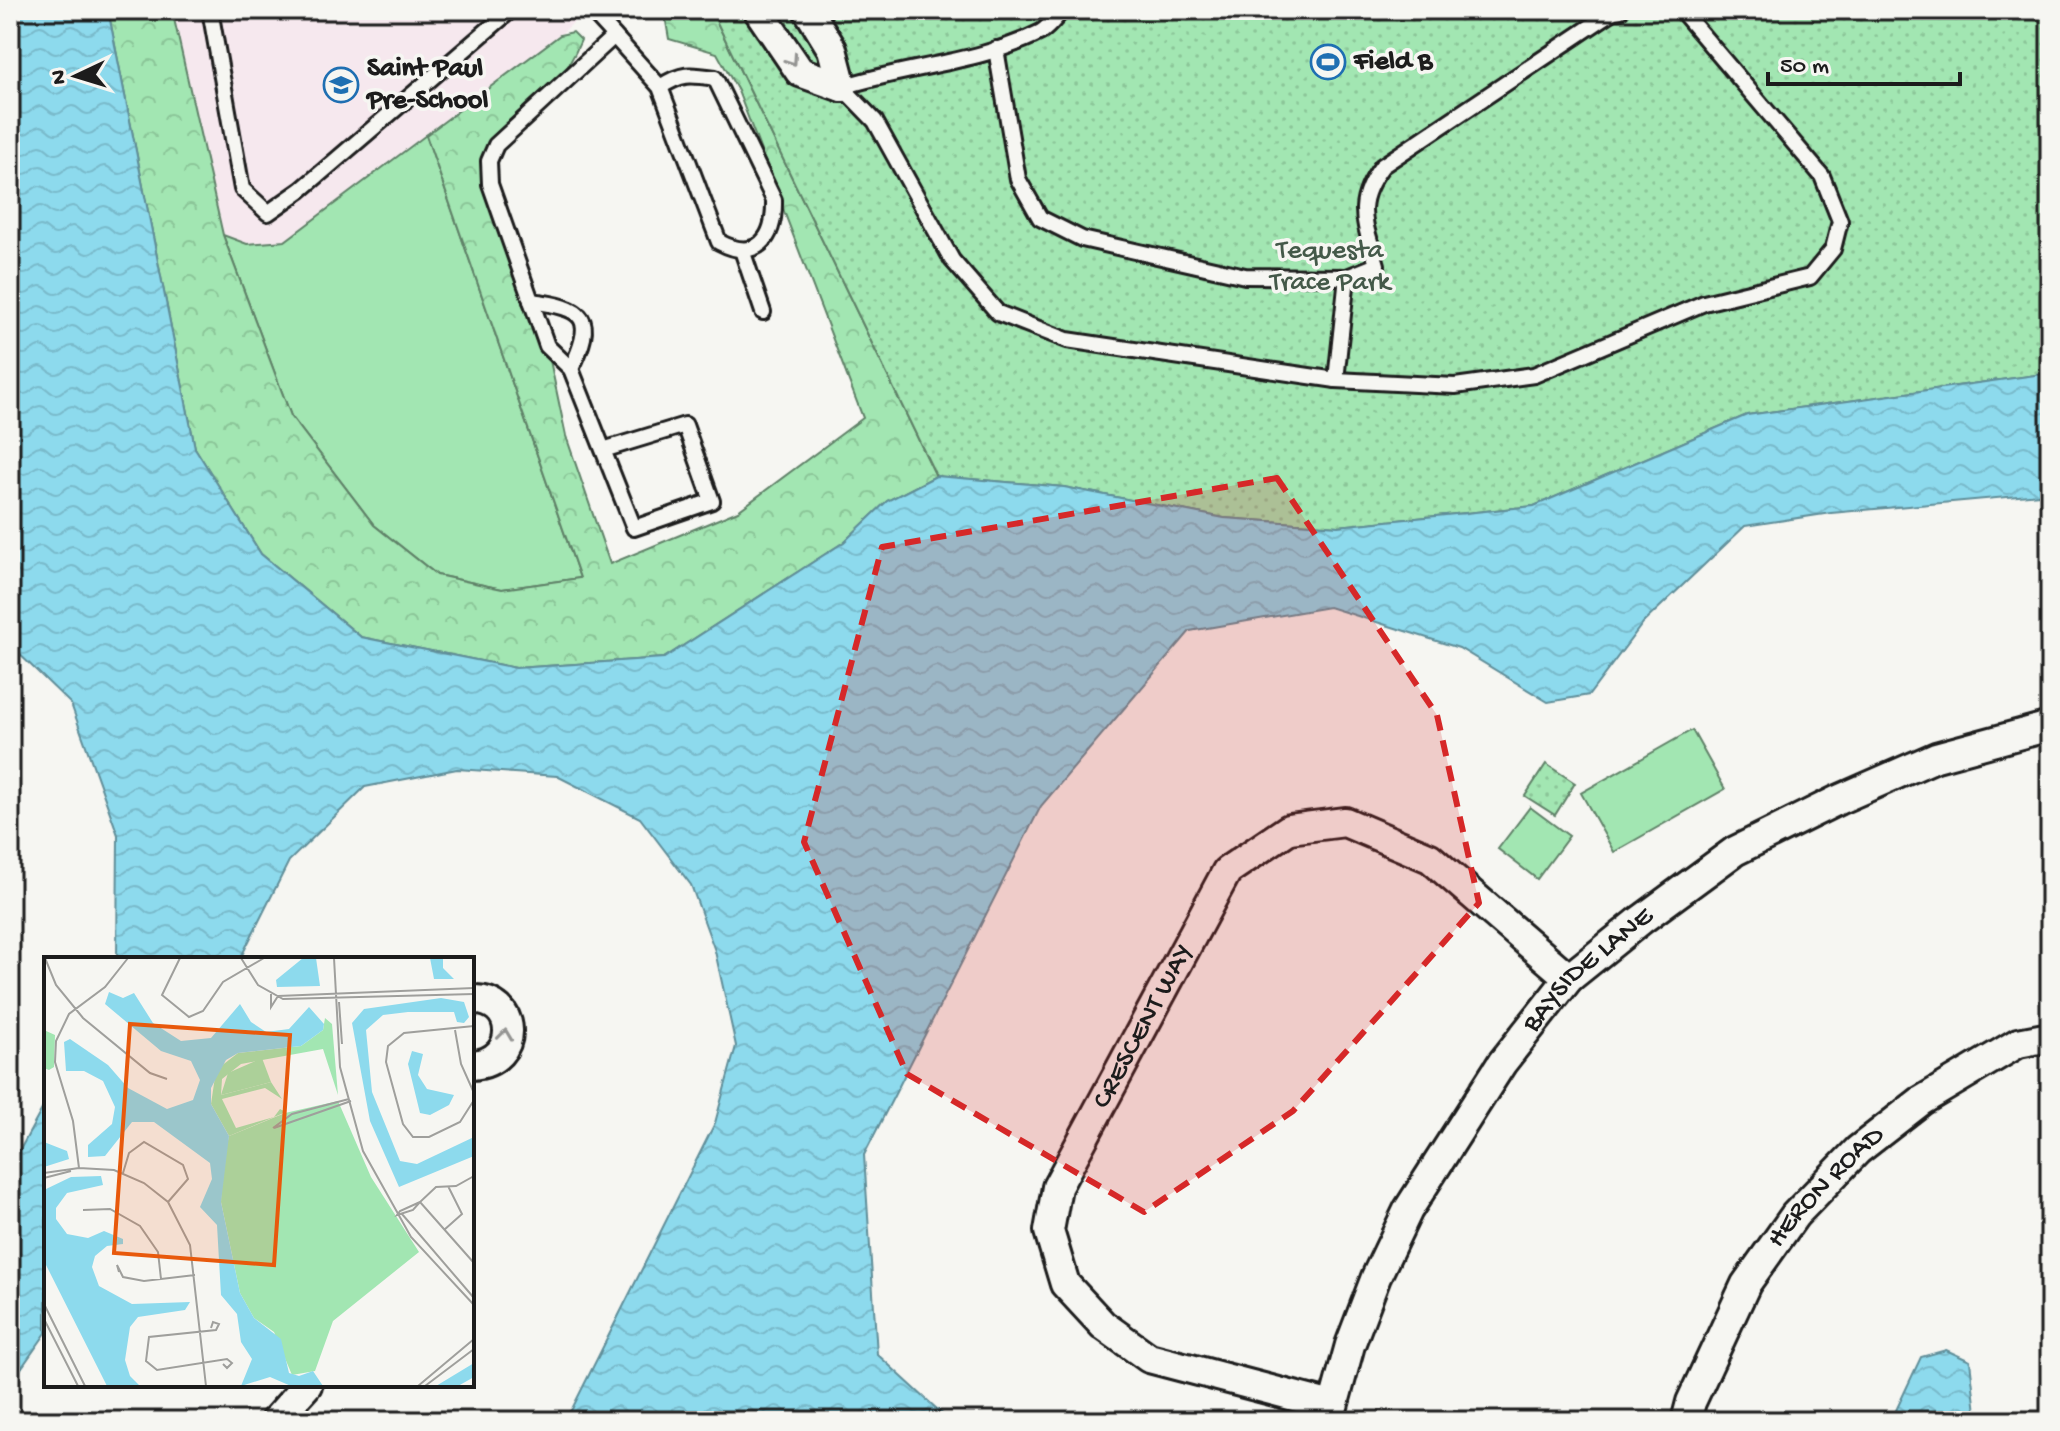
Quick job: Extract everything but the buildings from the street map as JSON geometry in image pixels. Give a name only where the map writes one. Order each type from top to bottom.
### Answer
[{"type":"street","points":[[758,10],[800,72],[842,87]]},
{"type":"street","points":[[808,10],[832,49],[842,87]]},
{"type":"street","name":"BAYSIDE LANE","points":[[1331,1413],[1360,1317],[1408,1210],[1502,1063],[1569,978],[1735,851],[1838,800],[1936,757],[2050,726]]},
{"type":"street","name":"CRESCENT WAY","points":[[1331,1413],[1149,1358],[1103,1325],[1065,1284],[1049,1231],[1057,1187],[1227,871],[1289,829],[1345,822],[1430,858],[1569,978]]},
{"type":"street","points":[[474,1000],[492,1003],[501,1012],[507,1023],[508,1036],[496,1058],[474,1065]]},
{"type":"street","name":"HERON ROAD","points":[[1686,1421],[1691,1402],[1746,1284],[1795,1215],[1858,1150],[1921,1101],[2018,1043],[2050,1037]]},
{"type":"street","points":[[275,1421],[305,1387]]},
{"type":"lane","points":[[210,10],[242,189],[268,213],[301,190],[511,10]]},
{"type":"lane","points":[[1063,10],[1044,31],[996,49],[881,74],[842,87],[875,121],[952,260],[998,313],[1067,340],[1336,380],[1455,386],[1534,375],[1704,303],[1810,277],[1833,249],[1840,221],[1822,176],[1681,10]]},
{"type":"lane","points":[[996,49],[1018,179],[1040,218],[1082,239],[1245,276],[1347,277],[1377,265],[1363,210],[1364,195],[1382,166],[1614,11],[1621,10]]},
{"type":"lane","points":[[595,11],[660,87],[719,242],[735,250],[753,249],[766,239],[774,219],[774,200],[715,78],[688,74],[660,87]]},
{"type":"lane","points":[[603,450],[685,425],[712,501],[634,528],[603,450],[571,369],[547,346],[490,184],[489,161],[496,145],[513,126],[614,36]]},
{"type":"lane","points":[[742,250],[763,312]]},
{"type":"lane","points":[[1336,380],[1347,277]]},
{"type":"lane","points":[[531,301],[562,305],[575,311],[582,320],[586,330],[571,369]]},
{"type":"highlighted area","points":[[1277,478],[1437,715],[1479,903],[1293,1111],[1144,1212],[907,1074],[804,842],[882,547]]},
{"type":"shaded area","name":"Saint Paul Pre-School","points":[[172,10],[587,10],[560,35],[285,241],[247,244],[223,235]]},
{"type":"green space","points":[[108,10],[172,10],[223,235],[291,416],[374,525],[437,575],[502,589],[580,578],[426,135],[560,35],[573,32],[581,40],[573,57],[541,104],[489,161],[547,346],[566,436],[610,564],[738,511],[863,418],[738,91],[717,53],[669,39],[664,10],[711,10],[936,476],[887,501],[844,542],[664,658],[516,668],[361,637],[261,554],[195,448]]},
{"type":"green space","name":"Tequesta Trace Park","points":[[711,10],[2050,10],[2050,373],[1747,415],[1534,506],[1338,526],[1224,518],[1064,487],[936,476]]},
{"type":"green space","points":[[426,135],[580,578],[502,589],[437,575],[374,525],[291,416],[223,235],[247,244],[285,241]]},
{"type":"green space","points":[[1692,730],[1725,789],[1614,852],[1581,793]]},
{"type":"green space","points":[[1546,764],[1575,783],[1555,815],[1525,796]]},
{"type":"green space","points":[[1530,807],[1569,836],[1537,879],[1498,849]]},
{"type":"water","points":[[10,10],[108,10],[195,448],[261,554],[361,637],[516,668],[664,658],[844,542],[887,501],[936,476],[1064,487],[1224,518],[1338,526],[1534,506],[1747,415],[2050,373],[2050,493],[1831,513],[1745,526],[1643,623],[1589,695],[1548,702],[1459,648],[1329,607],[1190,631],[1041,806],[864,1155],[877,1354],[950,1421],[561,1421],[572,1409],[715,1123],[736,1046],[715,951],[691,885],[640,818],[557,776],[457,769],[365,787],[289,861],[241,957],[117,957],[118,835],[71,704],[10,645]]},
{"type":"water","points":[[44,1106],[44,1336],[10,1384],[10,1168]]},
{"type":"water","points":[[1946,1350],[1970,1361],[1977,1421],[1891,1421],[1921,1357]]},
{"type":"place","name":"Field B","points":[[1328,62]]},
{"type":"place","name":"Saint Paul Pre-School","points":[[341,85]]}]
